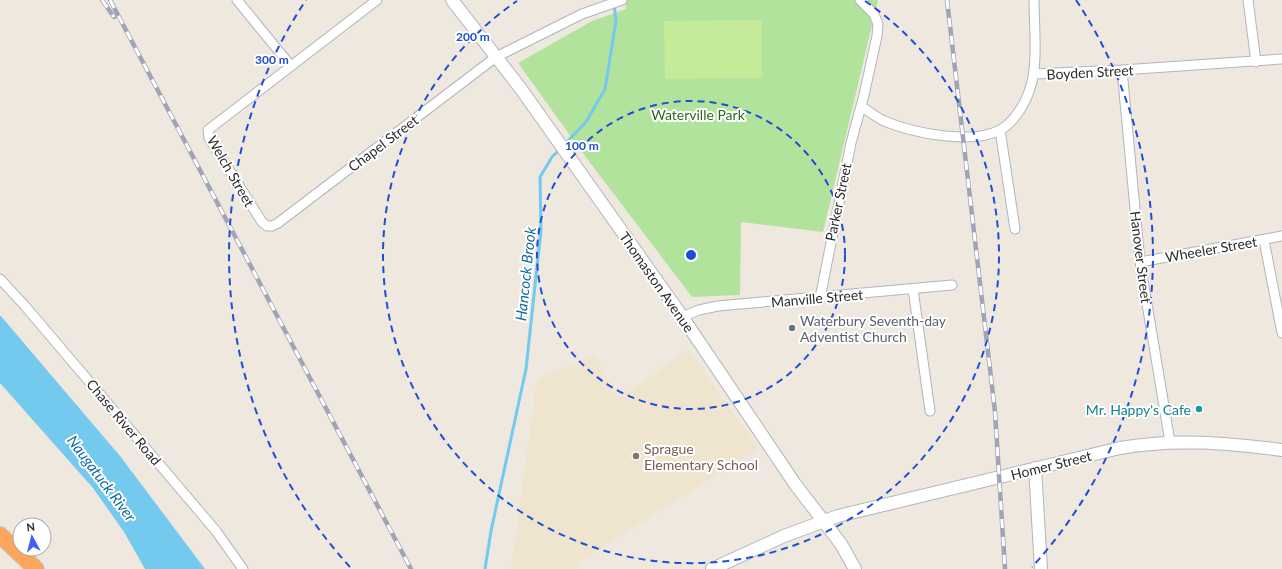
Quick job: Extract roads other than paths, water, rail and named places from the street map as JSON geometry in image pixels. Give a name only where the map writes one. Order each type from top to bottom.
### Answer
[{"type":"highway","points":[[0,534],[36,569]]},
{"type":"main road","name":"Thomaston Avenue","points":[[452,0],[496,57],[682,317],[795,484],[841,544],[855,569]]},
{"type":"main road","name":"Homer Street","points":[[712,569],[823,520],[1120,448],[1170,442],[1206,442],[1282,450]]},
{"type":"main road","points":[[1035,468],[1041,569]]},
{"type":"street","points":[[237,0],[291,66]]},
{"type":"street","name":"Welch Street","points":[[269,227],[262,222],[207,134],[214,125],[377,0]]},
{"type":"street","points":[[496,57],[582,14],[622,0]]},
{"type":"street","points":[[860,0],[874,14],[878,28],[861,106]]},
{"type":"street","points":[[1034,0],[1034,74]]},
{"type":"street","points":[[1248,0],[1256,62]]},
{"type":"street","name":"Chapel Street","points":[[269,227],[278,223],[496,57]]},
{"type":"street","name":"Boyden Street","points":[[861,106],[884,121],[938,134],[980,136],[1000,130],[1009,123],[1017,113],[1030,89],[1034,74],[1256,62],[1282,59]]},
{"type":"street","name":"Hanover Street","points":[[1122,70],[1140,262],[1170,442]]},
{"type":"street","name":"Parker Street","points":[[820,298],[851,143],[861,106]]},
{"type":"street","points":[[1000,130],[1015,229]]},
{"type":"street","name":"Wheeler Street","points":[[1140,262],[1282,236]]},
{"type":"street","points":[[1264,240],[1282,333]]},
{"type":"street","name":"Chase River Road","points":[[0,279],[25,306],[216,531],[243,569]]},
{"type":"street","name":"Manville Street","points":[[682,317],[699,310],[718,306],[952,285]]},
{"type":"street","points":[[913,289],[930,411]]},
{"type":"water","name":"Naugatuck River","points":[[0,315],[120,456],[205,569],[145,569],[124,532],[93,488],[0,383]]},
{"type":"waterway","name":"Hancock Brook","points":[[564,145],[586,122],[605,89],[616,21],[614,4]]},
{"type":"waterway","name":"Hancock Brook","points":[[485,569],[491,531],[526,369],[541,230],[540,177],[552,157],[560,149]]},
{"type":"railway","points":[[102,0],[114,17]]},
{"type":"railway","points":[[110,0],[411,569]]},
{"type":"railway","points":[[947,0],[995,412],[1005,569]]},
{"type":"place","name":"Waterbury Seventh-day Adventist Church","points":[[792,328]]},
{"type":"place","name":"Mr. Happy's Cafe","points":[[1199,409]]},
{"type":"place","name":"Sprague Elementary School","points":[[636,456]]},
{"type":"park label","name":"Waterville Park","points":[[698,114]]}]
